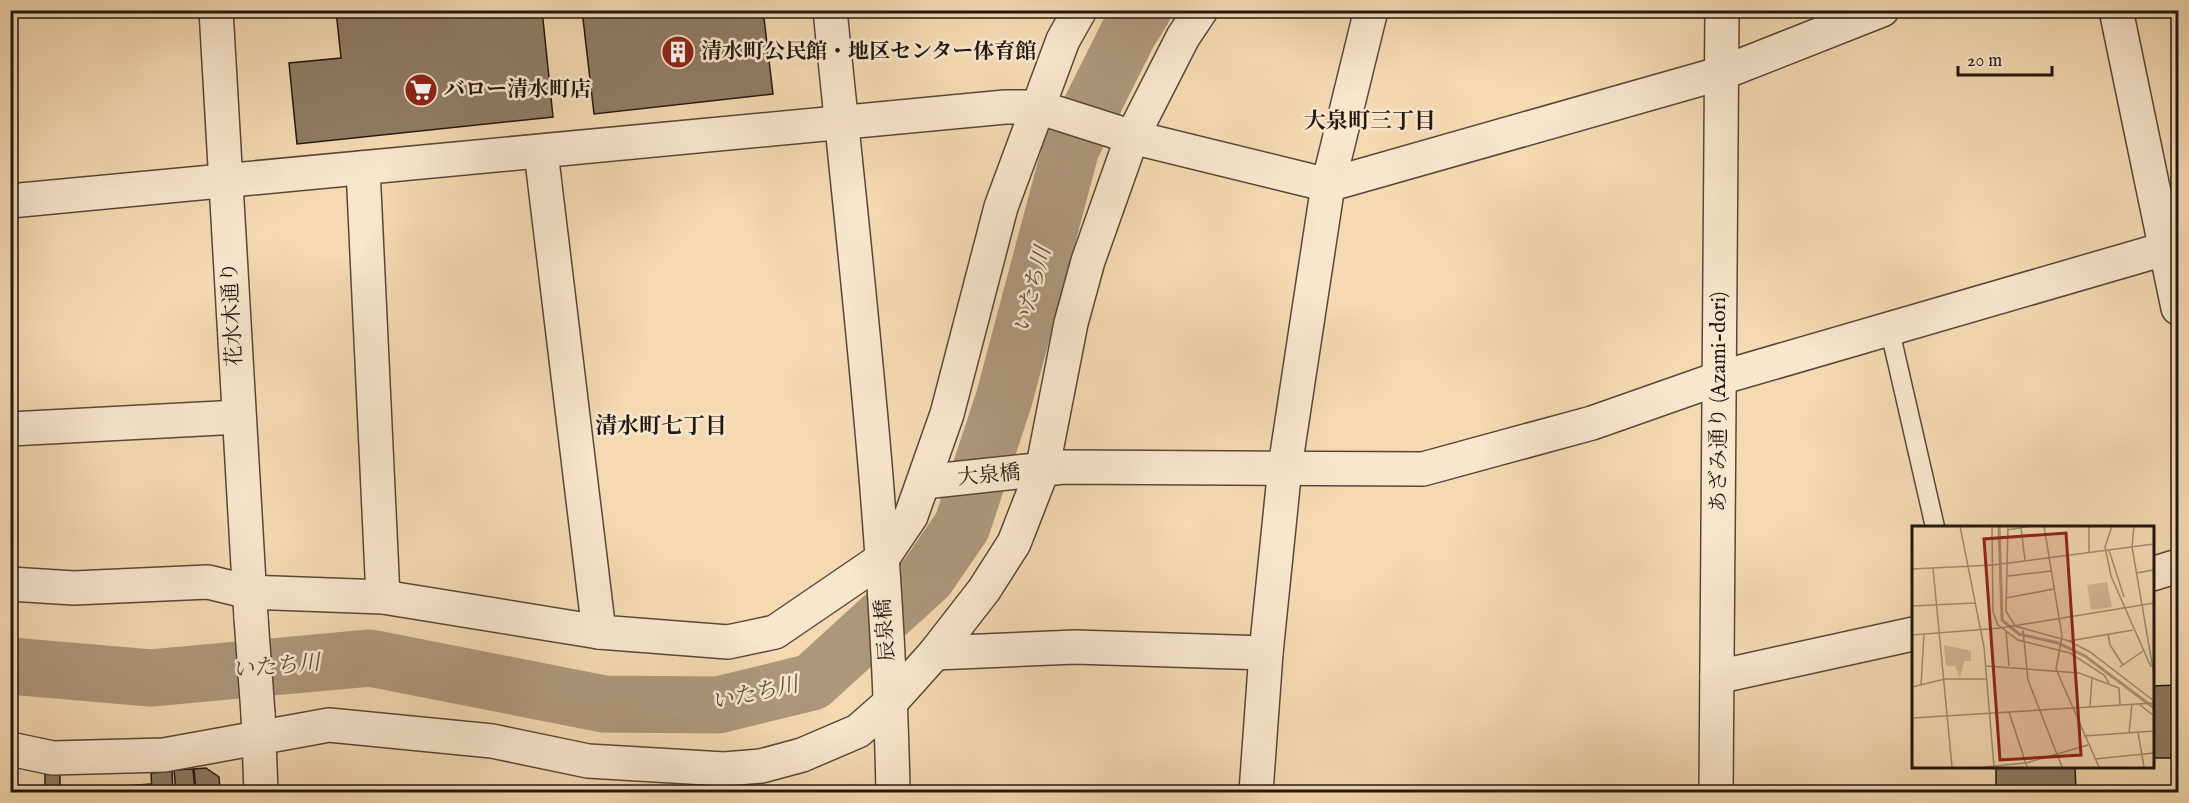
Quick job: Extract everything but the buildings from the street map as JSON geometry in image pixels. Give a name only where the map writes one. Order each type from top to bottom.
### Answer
[{"type":"street","name":"花水木通り","points":[[216,10],[259,726]]},
{"type":"street","name":"辰泉橋","points":[[830,10],[843,122],[882,559],[891,702],[893,792]]},
{"type":"street","points":[[10,584],[74,588],[208,582],[250,605],[384,597],[599,632],[728,642],[775,632],[882,559],[911,516],[930,481],[1001,207],[1046,110],[1061,25],[1080,10]]},
{"type":"street","points":[[10,749],[52,758],[164,755],[259,726],[329,725],[492,741],[588,761],[724,769],[761,766],[802,756],[858,731],[891,702],[935,653],[984,590],[1014,543],[1042,471],[1069,334],[1088,261],[1132,137],[1183,37],[1201,10]]},
{"type":"street","points":[[1256,792],[1266,653],[1285,467],[1328,185],[1371,10]]},
{"type":"street","name":"あざみ通り (Azami-dori)","points":[[1716,792],[1722,10]]},
{"type":"street","points":[[10,201],[1005,107],[1046,110],[1132,137],[1328,185],[1722,73],[1882,10]]},
{"type":"street","points":[[2116,10],[2172,248],[2178,308]]},
{"type":"street","points":[[541,152],[599,632]]},
{"type":"street","points":[[363,168],[384,597]]},
{"type":"street","name":"大泉橋","points":[[930,481],[1064,467],[1423,469],[1592,423],[1719,378],[1890,331],[2172,248]]},
{"type":"street","points":[[10,429],[239,417]]},
{"type":"street","points":[[2153,573],[2178,566]]},
{"type":"street","points":[[1717,677],[1912,634]]},
{"type":"street","points":[[935,653],[1074,647],[1266,653]]},
{"type":"street","points":[[259,726],[261,792]]},
{"type":"lane","points":[[1890,331],[1935,526]]},
{"type":"waterway","name":"いたち川","points":[[10,666],[151,678],[370,658],[604,704],[718,705],[812,682],[927,577],[962,526],[1004,399],[1071,148],[1129,32],[1143,10]]},
{"type":"place","name":"清水町公民館・地区センター体育館","points":[[678,52]]},
{"type":"place","name":"バロー清水町店","points":[[421,90]]},
{"type":"district","name":"大泉町三丁目","points":[[1370,122]]},
{"type":"district","name":"清水町七丁目","points":[[661,427]]}]
